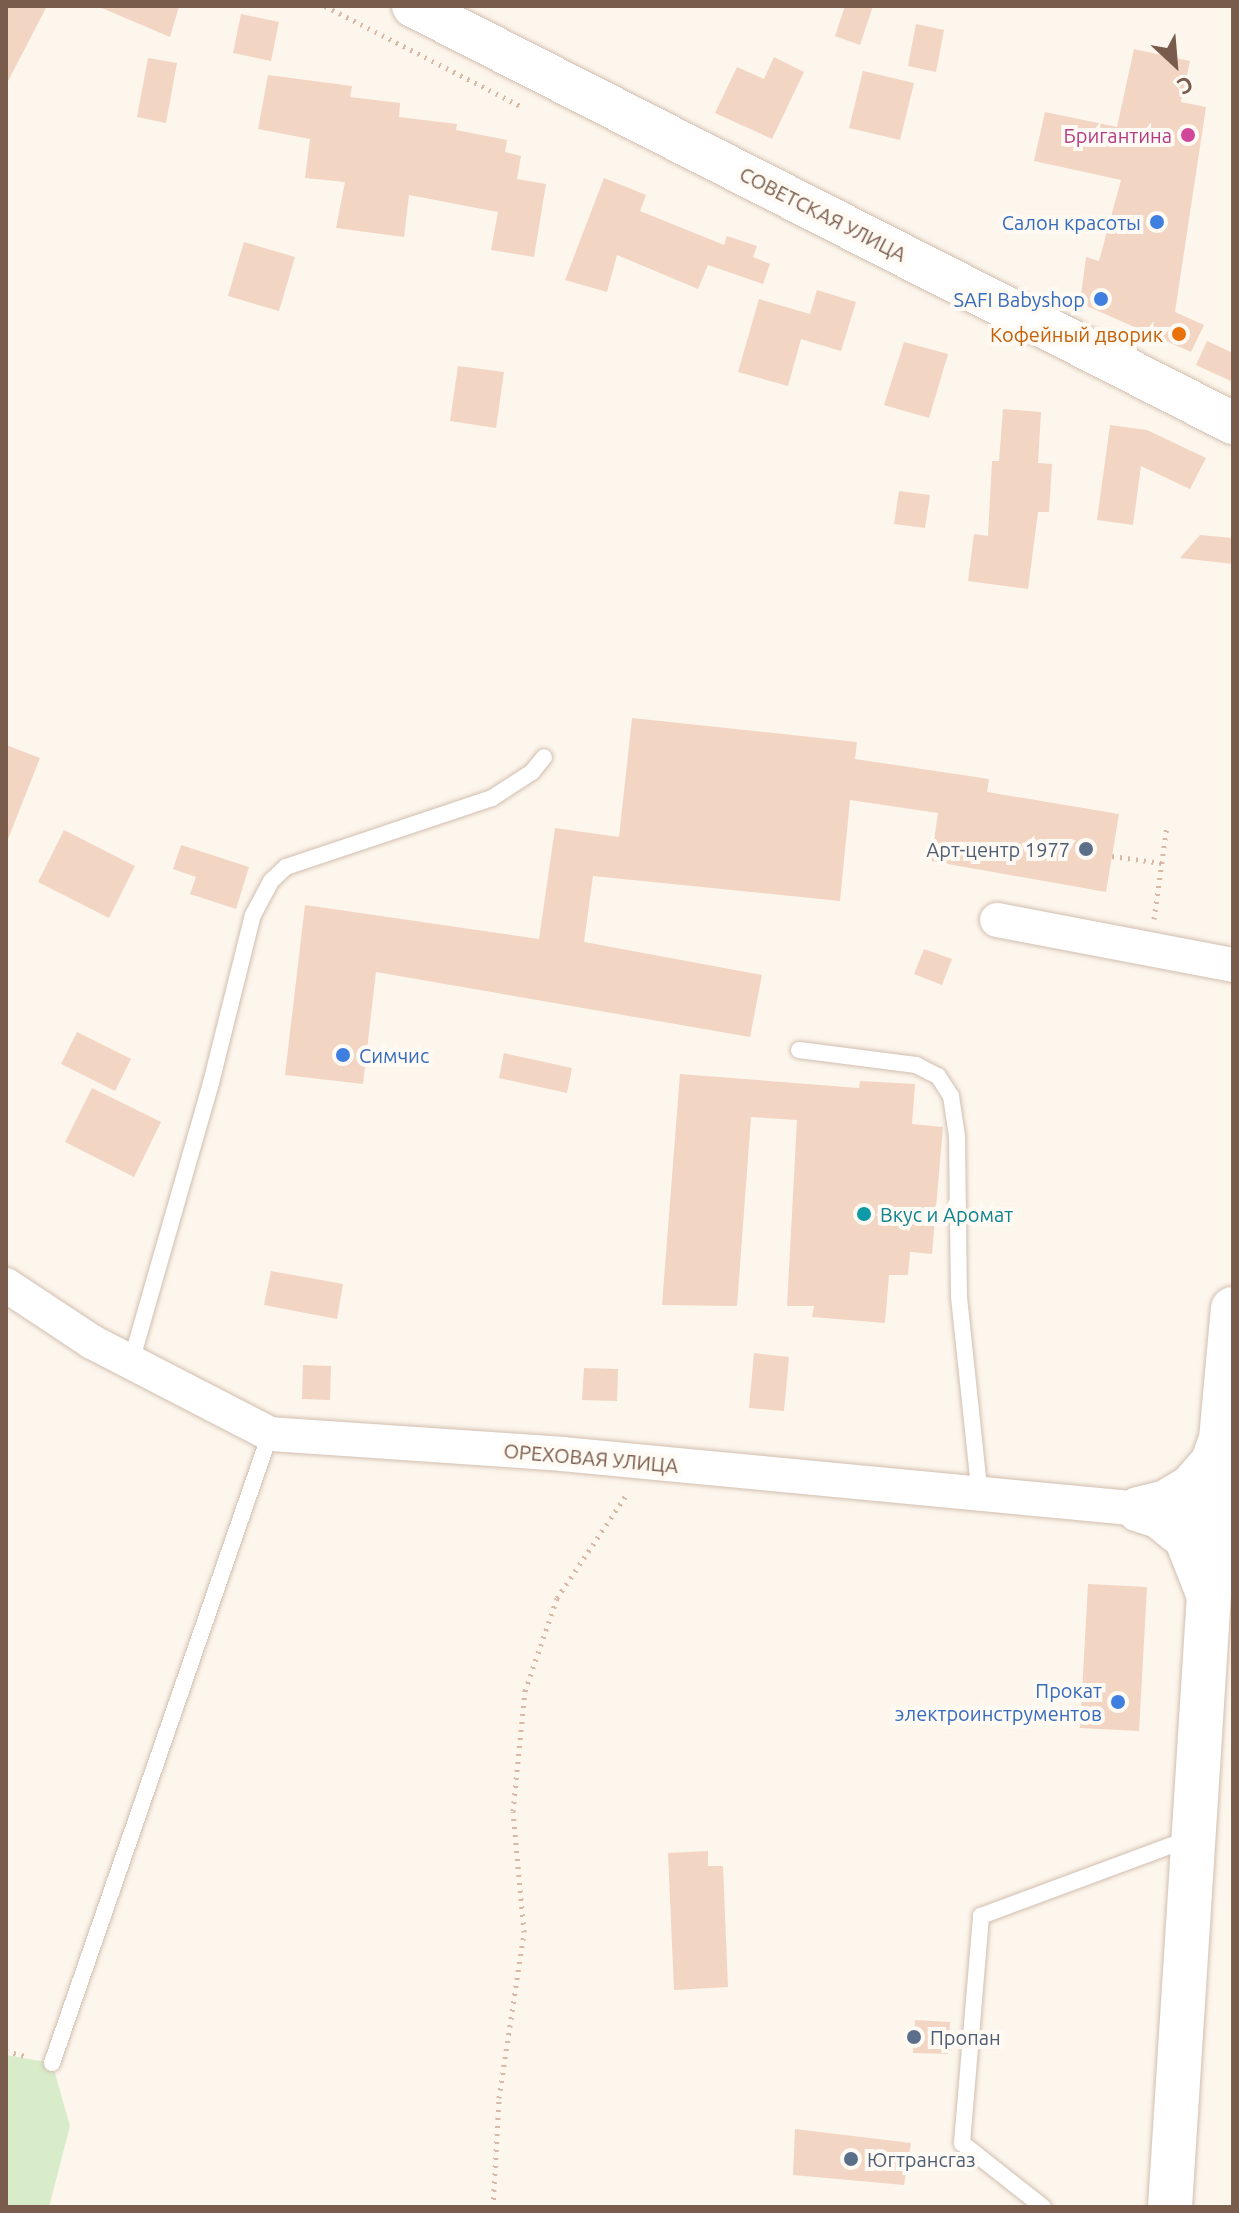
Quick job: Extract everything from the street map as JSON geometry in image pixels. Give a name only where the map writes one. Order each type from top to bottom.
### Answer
[{"type":"main road","points":[[1170,2207],[1197,1836],[1214,1516],[1233,1309]]},
{"type":"street","name":"СОВЕТСКАЯ УЛИЦА","points":[[413,6],[1233,423]]},
{"type":"street","points":[[997,920],[1233,965]]},
{"type":"street","name":"ОРЕХОВАЯ УЛИЦА","points":[[6,1285],[131,1362],[270,1434],[648,1463],[1214,1516]]},
{"type":"street","points":[[1121,1508],[1163,1498],[1188,1483],[1208,1460],[1223,1418]]},
{"type":"street","points":[[1121,1508],[1157,1521],[1182,1541],[1195,1564],[1209,1615]]},
{"type":"lane","points":[[131,1362],[211,1083],[253,915],[271,881],[286,867],[492,798],[532,772],[544,757]]},
{"type":"lane","points":[[799,1050],[916,1065],[938,1076],[951,1096],[957,1136],[959,1297],[980,1496]]},
{"type":"lane","points":[[52,2063],[270,1434]]},
{"type":"lane","points":[[1043,2207],[962,2143],[981,1916],[1197,1836]]},
{"type":"path","points":[[1150,949],[1167,825]]},
{"type":"path","points":[[1112,856],[1162,863]]},
{"type":"path","points":[[493,2207],[499,2098],[524,1932],[513,1811],[525,1691],[557,1598],[648,1463]]},
{"type":"green space","points":[[6,2055],[52,2063],[70,2126],[49,2207],[6,2207]]},
{"type":"building","points":[[6,6],[47,6],[6,85]]},
{"type":"building","points":[[97,6],[179,6],[170,37]]},
{"type":"building","points":[[845,6],[873,6],[860,45],[835,36]]},
{"type":"building","points":[[241,14],[279,22],[271,61],[233,53]]},
{"type":"building","points":[[916,24],[944,30],[936,72],[908,66]]},
{"type":"building","points":[[1134,49],[1190,61],[1181,102],[1206,107],[1175,312],[1204,325],[1191,352],[1080,303],[1086,257],[1099,261],[1121,180],[1034,161],[1045,112],[1117,127]]},
{"type":"building","points":[[774,57],[804,72],[772,139],[715,113],[737,67],[764,79]]},
{"type":"building","points":[[148,58],[177,63],[166,123],[137,117]]},
{"type":"building","points":[[863,71],[914,83],[900,140],[849,128]]},
{"type":"building","points":[[268,75],[352,86],[350,97],[400,103],[399,117],[457,124],[456,130],[507,140],[505,152],[521,156],[517,179],[546,184],[534,257],[491,250],[498,212],[409,195],[404,237],[336,228],[345,182],[305,178],[310,139],[258,129]]},
{"type":"building","points":[[604,178],[646,195],[640,211],[724,245],[727,236],[757,246],[753,257],[770,264],[763,284],[708,265],[698,289],[617,255],[607,292],[565,280]]},
{"type":"building","points":[[244,242],[295,257],[279,311],[228,296]]},
{"type":"building","points":[[817,290],[856,302],[841,351],[801,339],[788,386],[738,372],[759,299],[810,314]]},
{"type":"building","points":[[1207,341],[1233,353],[1233,382],[1196,365]]},
{"type":"building","points":[[904,342],[948,354],[929,418],[884,405]]},
{"type":"building","points":[[458,366],[504,372],[496,428],[450,421]]},
{"type":"building","points":[[1003,409],[1041,412],[1038,463],[1052,464],[1049,512],[1038,512],[1028,589],[968,581],[974,534],[988,536],[992,461],[999,461]]},
{"type":"building","points":[[1110,425],[1147,430],[1206,458],[1190,489],[1141,466],[1133,525],[1097,520]]},
{"type":"building","points":[[899,491],[930,495],[925,528],[894,524]]},
{"type":"building","points":[[1200,535],[1233,538],[1233,564],[1180,558]]},
{"type":"building","points":[[632,718],[857,742],[855,759],[989,779],[987,792],[1119,814],[1106,892],[931,861],[938,813],[850,800],[840,901],[593,876],[584,942],[762,975],[750,1037],[376,972],[363,1084],[285,1075],[305,905],[539,939],[555,828],[619,837]]},
{"type":"building","points":[[6,745],[40,758],[8,839],[6,839]]},
{"type":"building","points":[[64,830],[135,866],[109,918],[38,882]]},
{"type":"building","points":[[181,845],[249,867],[236,909],[190,894],[196,877],[173,869]]},
{"type":"building","points":[[924,949],[952,959],[942,985],[914,974]]},
{"type":"building","points":[[77,1032],[131,1059],[115,1091],[61,1064]]},
{"type":"building","points":[[504,1053],[572,1068],[567,1093],[499,1078]]},
{"type":"building","name":"Вкус и Аромат","points":[[680,1074],[859,1088],[860,1081],[915,1084],[912,1124],[943,1127],[932,1254],[910,1252],[908,1275],[889,1275],[885,1323],[812,1317],[814,1306],[787,1306],[797,1120],[751,1117],[737,1306],[662,1305]]},
{"type":"building","points":[[92,1088],[161,1122],[134,1177],[65,1142]]},
{"type":"building","points":[[271,1271],[343,1284],[337,1319],[264,1305]]},
{"type":"building","points":[[754,1353],[789,1357],[784,1411],[749,1408]]},
{"type":"building","points":[[303,1365],[331,1366],[330,1400],[302,1399]]},
{"type":"building","points":[[584,1368],[618,1369],[617,1401],[582,1400]]},
{"type":"building","points":[[1088,1584],[1147,1587],[1139,1731],[1080,1728]]},
{"type":"building","points":[[708,1851],[708,1866],[723,1866],[728,1987],[674,1990],[668,1853]]},
{"type":"building","points":[[915,2020],[950,2022],[948,2054],[913,2053]]},
{"type":"building","name":"Югтрансгаз","points":[[795,2129],[911,2143],[904,2185],[793,2175]]},
{"type":"place","name":"Бригантина","points":[[1188,135]]},
{"type":"place","name":"Салон красоты","points":[[1157,222]]},
{"type":"place","name":"SAFI Babyshop","points":[[1101,299]]},
{"type":"place","name":"Кофейный дворик","points":[[1179,334]]},
{"type":"place","name":"Арт-центр 1977","points":[[1086,849]]},
{"type":"place","name":"Симчис","points":[[343,1055]]},
{"type":"place","name":"Вкус и Аромат","points":[[864,1214]]},
{"type":"place","name":"Прокат электроинструментов","points":[[1118,1702]]},
{"type":"place","name":"Пропан","points":[[914,2037]]},
{"type":"place","name":"Югтрансгаз","points":[[851,2159]]}]
